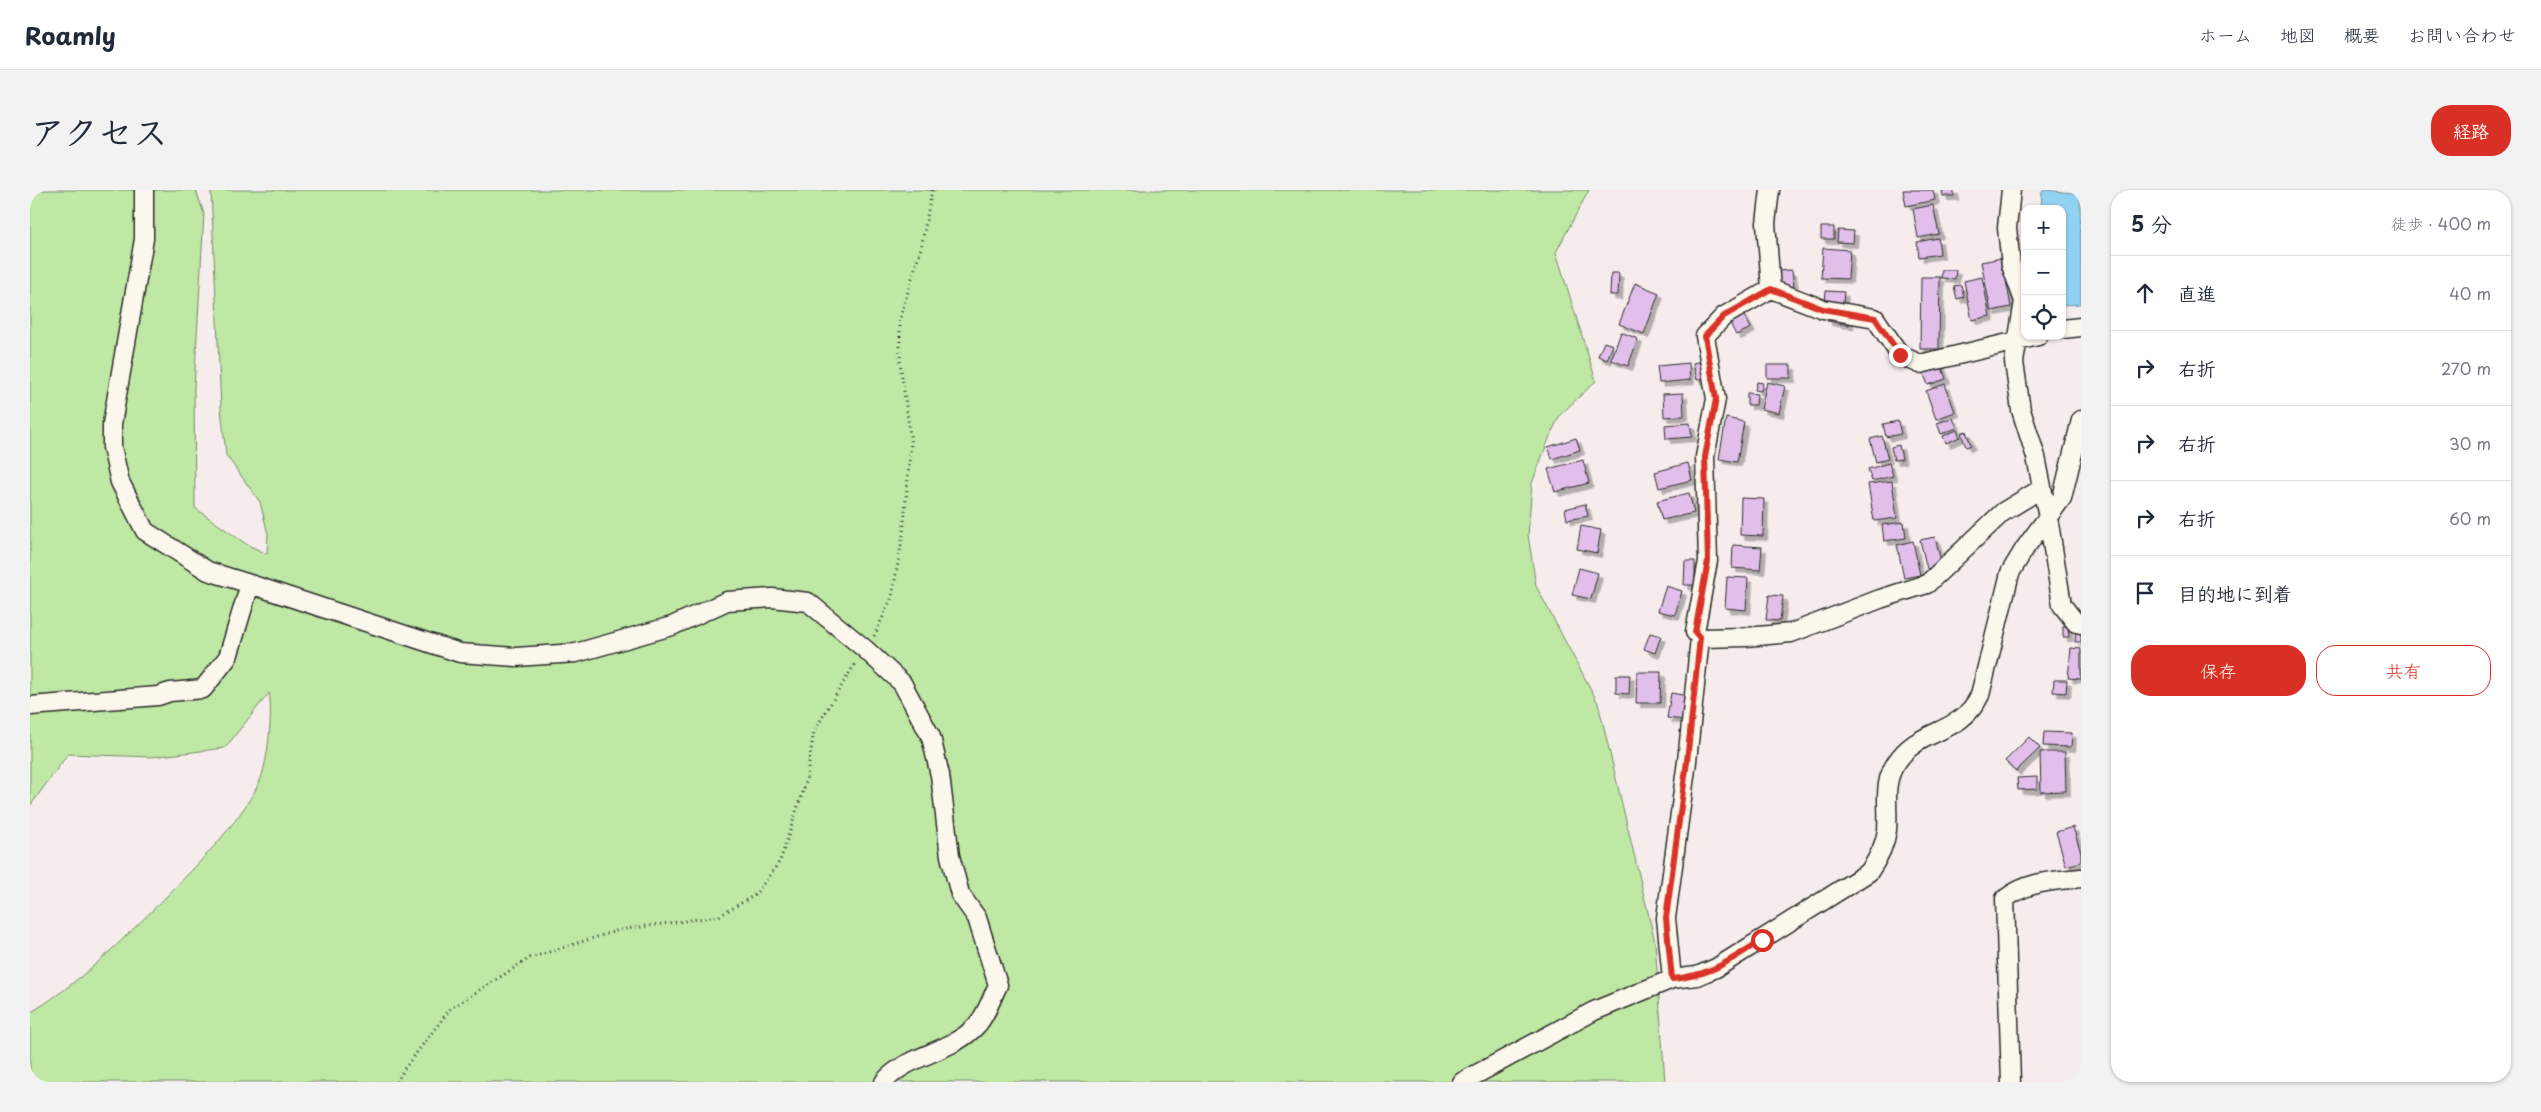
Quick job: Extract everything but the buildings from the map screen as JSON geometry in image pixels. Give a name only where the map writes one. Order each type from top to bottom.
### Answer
[{"type":"street","points":[[144,190],[144,239],[112,424],[112,447],[120,482],[145,531],[208,571],[460,652],[516,657],[576,652],[672,626],[727,601],[772,598],[808,602],[865,649],[902,684],[931,737],[940,775],[950,856],[960,894],[977,918],[998,985],[977,1026],[946,1048],[911,1062],[884,1082]]},
{"type":"street","points":[[1770,190],[1766,223],[1771,289]]},
{"type":"street","points":[[2012,190],[2007,228],[2011,266],[2024,301],[2014,362],[2021,410],[2036,457],[2062,605],[2076,623],[2081,624]]},
{"type":"street","points":[[1771,289],[1823,309],[1875,318],[1900,355],[1920,364],[2024,340]]},
{"type":"street","points":[[1672,979],[1666,918],[1687,761],[1700,638],[1695,632],[1708,561],[1705,457],[1716,399],[1705,336],[1724,316],[1771,289]]},
{"type":"street","points":[[2066,329],[2081,327]]},
{"type":"street","points":[[1462,1082],[1594,1011],[1672,979],[1698,976],[1716,968],[1869,872],[1881,853],[1884,842],[1887,830],[1886,792],[1894,766],[1900,756],[1918,740],[1956,724],[1974,706],[1984,683],[2010,573],[2048,517],[2059,505],[2065,492],[2081,420]]},
{"type":"street","points":[[1700,638],[1746,637],[1791,633],[1880,599],[1928,584],[2003,512],[2041,489]]},
{"type":"street","points":[[30,706],[149,697],[203,689],[228,657],[250,584]]},
{"type":"street","points":[[2011,1082],[2005,899],[2018,889],[2032,884],[2081,878]]},
{"type":"path","points":[[397,1082],[404,1069],[452,1008],[530,958],[619,930],[719,916],[755,895],[780,861],[806,782],[814,731],[842,681],[879,630],[892,598],[903,534],[911,442],[900,362],[900,318],[921,248],[932,190]]},
{"type":"green space","points":[[30,190],[196,190],[204,214],[194,388],[195,508],[246,544],[267,554],[268,534],[260,502],[226,455],[221,408],[211,190],[1589,190],[1556,252],[1596,381],[1560,415],[1550,436],[1532,483],[1528,535],[1536,586],[1598,703],[1655,942],[1665,1082],[30,1082],[30,1013],[83,975],[116,946],[189,874],[240,814],[259,783],[265,764],[269,738],[270,701],[269,693],[225,748],[152,757],[68,754],[30,806]]},
{"type":"water","points":[[2046,190],[2080,194],[2081,304],[2066,305],[2066,205],[2041,205],[2042,192]]},
{"type":"route","points":[[1762,940],[1716,968],[1698,976],[1672,979],[1666,918],[1687,761],[1700,638],[1695,632],[1708,561],[1705,457],[1716,399],[1705,336],[1724,316],[1771,289],[1823,309],[1875,318],[1884,328],[1900,355]]}]
